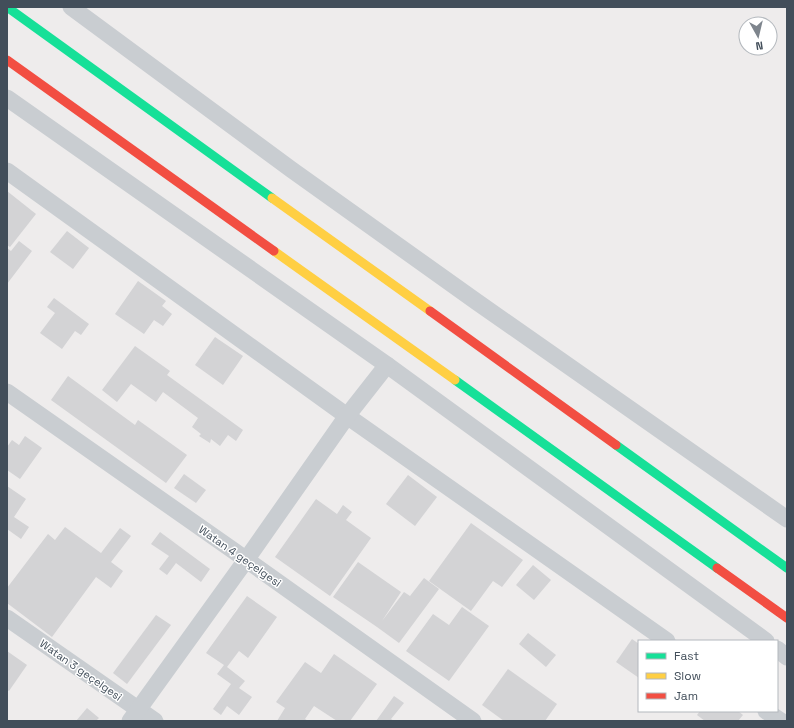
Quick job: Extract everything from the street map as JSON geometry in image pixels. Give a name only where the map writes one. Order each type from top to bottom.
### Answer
[{"type":"main road","points":[[7,7],[787,568]]},
{"type":"main road","points":[[7,60],[787,618]]},
{"type":"street","points":[[71,7],[298,174],[787,519]]},
{"type":"street","points":[[7,98],[387,365],[765,640]]},
{"type":"street","points":[[7,171],[347,416],[666,640]]},
{"type":"street","points":[[134,715],[246,560],[347,416],[387,365]]},
{"type":"street","name":"Watan 4 geçelgesi","points":[[7,392],[473,721]]},
{"type":"street","name":"Watan 3 geçelgesi","points":[[7,618],[134,715],[155,721]]},
{"type":"street","points":[[778,650],[787,657]]},
{"type":"street","points":[[767,712],[780,721]]},
{"type":"building","points":[[7,191],[36,214],[10,247],[7,245]]},
{"type":"building","points":[[67,231],[89,248],[73,269],[50,252]]},
{"type":"building","points":[[19,241],[32,251],[7,284],[7,248],[11,251]]},
{"type":"building","points":[[138,281],[166,301],[162,306],[172,314],[163,326],[154,320],[144,334],[115,314]]},
{"type":"building","points":[[54,298],[89,324],[81,335],[75,331],[62,349],[40,333],[55,313],[47,307]]},
{"type":"building","points":[[215,337],[243,356],[223,385],[195,365]]},
{"type":"building","points":[[135,346],[170,371],[167,375],[243,430],[236,441],[228,435],[220,446],[211,439],[210,443],[199,436],[201,434],[192,427],[198,418],[163,392],[156,402],[131,384],[117,402],[102,390]]},
{"type":"building","points":[[68,376],[135,425],[138,420],[187,455],[166,483],[51,400]]},
{"type":"building","points":[[25,436],[42,448],[20,479],[7,470],[7,447],[12,440],[19,445]]},
{"type":"building","points":[[184,474],[206,490],[196,503],[174,488]]},
{"type":"building","points":[[408,475],[437,497],[415,526],[386,504]]},
{"type":"building","points":[[7,486],[26,499],[14,517],[29,527],[21,539],[7,529]]},
{"type":"building","points":[[316,499],[337,514],[343,505],[352,512],[346,520],[371,538],[330,596],[275,557]]},
{"type":"building","points":[[471,523],[523,560],[502,587],[493,581],[471,611],[429,581]]},
{"type":"building","points":[[65,527],[101,553],[120,528],[131,536],[111,562],[123,571],[111,588],[96,577],[52,637],[7,603],[7,588],[48,534],[55,540]]},
{"type":"building","points":[[160,532],[210,569],[201,582],[176,563],[167,575],[159,569],[169,556],[151,544]]},
{"type":"building","points":[[358,562],[401,592],[382,621],[404,592],[410,596],[424,578],[439,589],[399,643],[333,597]]},
{"type":"building","points":[[533,565],[551,580],[534,600],[516,585]]},
{"type":"building","points":[[247,596],[277,617],[248,658],[239,651],[227,667],[245,681],[239,688],[252,697],[239,715],[227,706],[221,715],[213,709],[231,684],[217,674],[224,665],[206,653]]},
{"type":"building","points":[[462,607],[489,626],[449,681],[406,651],[433,614],[449,625]]},
{"type":"building","points":[[156,615],[171,625],[127,684],[113,673]]},
{"type":"building","points":[[528,633],[556,655],[546,667],[519,644]]},
{"type":"building","points":[[632,639],[638,643],[638,677],[616,662]]},
{"type":"building","points":[[7,651],[27,665],[9,691],[7,690]]},
{"type":"building","points":[[334,654],[377,684],[350,721],[337,721],[314,706],[305,719],[308,721],[277,721],[285,708],[276,702],[305,662],[321,673]]},
{"type":"building","points":[[508,669],[557,704],[545,721],[504,721],[482,705]]},
{"type":"building","points":[[394,696],[404,703],[391,719],[394,721],[376,721]]},
{"type":"building","points":[[87,708],[99,718],[96,721],[76,721]]},
{"type":"building","points":[[699,712],[739,712],[743,715],[738,721],[705,721],[697,715]]},
{"type":"traffic: fast","points":[[7,7],[272,198]]},
{"type":"traffic: fast","points":[[455,380],[717,568]]},
{"type":"traffic: fast","points":[[616,445],[787,568]]},
{"type":"traffic: slow","points":[[272,198],[430,311]]},
{"type":"traffic: slow","points":[[274,251],[455,380]]},
{"type":"traffic: jam","points":[[7,60],[274,251]]},
{"type":"traffic: jam","points":[[430,311],[616,445]]},
{"type":"traffic: jam","points":[[717,568],[787,618]]}]
